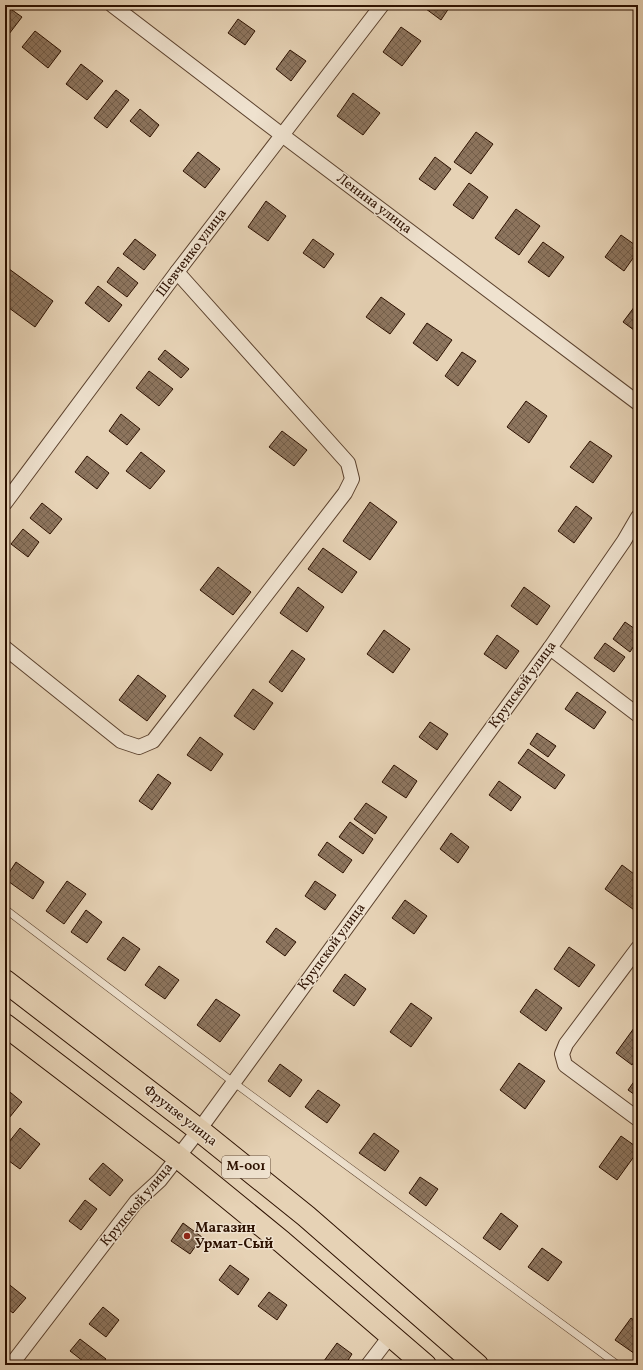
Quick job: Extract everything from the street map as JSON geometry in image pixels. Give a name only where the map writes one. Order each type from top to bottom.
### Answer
[{"type":"main road","name":"Фрунзе улица","points":[[5,981],[199,1130],[306,1216],[477,1365]]},
{"type":"main road","name":"M-001","points":[[5,1025],[178,1158],[282,1242],[425,1365]]},
{"type":"street","name":"Ленина улица","points":[[112,5],[638,403]]},
{"type":"street","name":"Шевченко улица","points":[[5,503],[177,272],[382,5]]},
{"type":"street","points":[[5,648],[122,741],[138,747],[153,741],[345,493],[352,479],[348,463],[177,272]]},
{"type":"street","name":"Крупской улица","points":[[11,1365],[136,1202],[160,1180],[199,1130],[550,648],[624,541],[638,517]]},
{"type":"street","points":[[550,648],[638,715]]},
{"type":"street","points":[[638,948],[566,1044],[562,1054],[564,1065],[638,1119]]},
{"type":"street","points":[[368,1365],[391,1335]]},
{"type":"lane","points":[[5,909],[234,1082],[618,1365]]},
{"type":"building","points":[[5,5],[22,17],[9,34],[5,32]]},
{"type":"building","points":[[422,5],[451,5],[441,20]]},
{"type":"building","points":[[238,19],[255,31],[245,45],[228,33]]},
{"type":"building","points":[[401,27],[421,41],[402,66],[383,52]]},
{"type":"building","points":[[35,31],[61,51],[48,68],[22,47]]},
{"type":"building","points":[[290,50],[306,61],[291,81],[276,69]]},
{"type":"building","points":[[81,64],[103,81],[87,100],[66,84]]},
{"type":"building","points":[[116,90],[129,100],[107,128],[94,118]]},
{"type":"building","points":[[353,93],[380,113],[363,135],[337,116]]},
{"type":"building","points":[[140,109],[159,125],[150,137],[130,121]]},
{"type":"building","points":[[476,132],[493,144],[471,174],[454,162]]},
{"type":"building","points":[[198,152],[220,169],[205,188],[183,171]]},
{"type":"building","points":[[435,157],[451,169],[435,190],[419,179]]},
{"type":"building","points":[[469,183],[488,197],[473,219],[453,205]]},
{"type":"building","points":[[266,201],[286,216],[268,241],[248,227]]},
{"type":"building","points":[[516,209],[540,226],[519,255],[495,238]]},
{"type":"building","points":[[621,235],[638,247],[638,251],[624,271],[605,257]]},
{"type":"building","points":[[135,239],[156,255],[144,270],[123,254]]},
{"type":"building","points":[[313,239],[334,254],[324,268],[303,253]]},
{"type":"building","points":[[543,242],[564,257],[549,277],[528,262]]},
{"type":"building","points":[[5,266],[53,301],[35,327],[5,305]]},
{"type":"building","points":[[118,267],[138,283],[127,297],[107,282]]},
{"type":"building","points":[[98,286],[122,305],[109,322],[85,303]]},
{"type":"building","points":[[381,297],[405,314],[390,334],[366,317]]},
{"type":"building","points":[[638,302],[638,333],[623,322]]},
{"type":"building","points":[[427,323],[452,340],[437,361],[413,343]]},
{"type":"building","points":[[165,350],[189,369],[181,378],[158,359]]},
{"type":"building","points":[[462,352],[476,361],[458,386],[445,376]]},
{"type":"building","points":[[149,371],[173,389],[159,406],[136,388]]},
{"type":"building","points":[[526,401],[547,416],[529,443],[507,427]]},
{"type":"building","points":[[121,414],[140,429],[127,445],[109,431]]},
{"type":"building","points":[[282,431],[307,450],[294,466],[269,447]]},
{"type":"building","points":[[590,441],[612,456],[593,483],[570,467]]},
{"type":"building","points":[[141,452],[165,471],[150,489],[126,471]]},
{"type":"building","points":[[87,456],[109,473],[97,489],[75,472]]},
{"type":"building","points":[[370,502],[397,522],[370,560],[343,541]]},
{"type":"building","points":[[42,503],[62,519],[50,534],[30,518]]},
{"type":"building","points":[[576,506],[592,518],[574,543],[558,531]]},
{"type":"building","points":[[23,529],[39,542],[28,557],[11,544]]},
{"type":"building","points":[[323,548],[357,572],[342,593],[308,569]]},
{"type":"building","points":[[218,567],[251,592],[233,615],[200,590]]},
{"type":"building","points":[[298,587],[324,607],[307,632],[280,613]]},
{"type":"building","points":[[524,587],[550,606],[537,625],[511,606]]},
{"type":"building","points":[[625,622],[638,631],[638,640],[630,652],[613,639]]},
{"type":"building","points":[[384,630],[410,649],[393,673],[367,654]]},
{"type":"building","points":[[497,635],[519,651],[506,669],[484,654]]},
{"type":"building","points":[[605,643],[625,657],[614,672],[594,658]]},
{"type":"building","points":[[292,650],[305,659],[282,692],[269,682]]},
{"type":"building","points":[[138,675],[166,696],[147,721],[119,700]]},
{"type":"building","points":[[253,689],[273,703],[254,730],[234,716]]},
{"type":"building","points":[[577,692],[606,712],[594,729],[565,709]]},
{"type":"building","points":[[430,722],[448,734],[437,750],[419,737]]},
{"type":"building","points":[[537,733],[556,746],[548,757],[530,744]]},
{"type":"building","points":[[200,737],[223,754],[211,771],[187,755]]},
{"type":"building","points":[[528,749],[565,775],[555,789],[518,763]]},
{"type":"building","points":[[394,765],[417,781],[406,798],[382,782]]},
{"type":"building","points":[[158,774],[171,783],[152,810],[139,801]]},
{"type":"building","points":[[499,781],[521,797],[511,811],[489,795]]},
{"type":"building","points":[[366,803],[387,817],[375,834],[354,819]]},
{"type":"building","points":[[350,822],[373,839],[363,854],[339,837]]},
{"type":"building","points":[[451,833],[469,847],[458,863],[440,849]]},
{"type":"building","points":[[327,842],[352,860],[343,873],[318,855]]},
{"type":"building","points":[[16,862],[44,882],[33,899],[5,879]]},
{"type":"building","points":[[622,865],[638,877],[637,912],[605,889]]},
{"type":"building","points":[[67,881],[86,894],[64,924],[46,911]]},
{"type":"building","points":[[315,881],[336,895],[325,910],[305,896]]},
{"type":"building","points":[[405,900],[427,916],[414,934],[392,918]]},
{"type":"building","points":[[86,910],[102,922],[87,943],[71,932]]},
{"type":"building","points":[[276,928],[296,942],[285,956],[266,942]]},
{"type":"building","points":[[123,937],[140,949],[125,971],[107,959]]},
{"type":"building","points":[[569,947],[595,965],[579,987],[554,969]]},
{"type":"building","points":[[159,966],[179,980],[165,999],[145,985]]},
{"type":"building","points":[[345,974],[366,989],[354,1006],[333,991]]},
{"type":"building","points":[[536,989],[562,1008],[546,1031],[520,1012]]},
{"type":"building","points":[[216,999],[240,1015],[220,1042],[197,1025]]},
{"type":"building","points":[[411,1003],[432,1018],[411,1047],[390,1032]]},
{"type":"building","points":[[634,1028],[638,1031],[638,1056],[632,1065],[616,1053]]},
{"type":"building","points":[[519,1063],[545,1081],[525,1109],[500,1090]]},
{"type":"building","points":[[280,1064],[302,1080],[290,1097],[268,1081]]},
{"type":"building","points":[[638,1076],[638,1097],[628,1090]]},
{"type":"building","points":[[5,1088],[22,1102],[5,1123]]},
{"type":"building","points":[[318,1090],[340,1105],[327,1123],[305,1107]]},
{"type":"building","points":[[20,1128],[40,1144],[20,1169],[5,1158],[5,1147]]},
{"type":"building","points":[[374,1133],[399,1151],[385,1171],[359,1153]]},
{"type":"building","points":[[621,1136],[638,1148],[638,1151],[617,1180],[599,1167]]},
{"type":"building","points":[[103,1163],[123,1180],[110,1196],[89,1179]]},
{"type":"building","points":[[420,1177],[438,1189],[426,1206],[409,1193]]},
{"type":"building","points":[[85,1200],[97,1209],[81,1230],[69,1221]]},
{"type":"building","points":[[501,1213],[518,1226],[500,1250],[483,1238]]},
{"type":"building","points":[[183,1223],[202,1237],[190,1254],[171,1241]]},
{"type":"building","points":[[542,1248],[562,1262],[548,1281],[528,1267]]},
{"type":"building","points":[[230,1265],[249,1279],[238,1295],[219,1280]]},
{"type":"building","points":[[6,1282],[26,1298],[13,1313],[5,1307]]},
{"type":"building","points":[[269,1292],[287,1305],[277,1320],[258,1306]]},
{"type":"building","points":[[103,1307],[119,1320],[106,1337],[89,1324]]},
{"type":"building","points":[[631,1318],[638,1323],[638,1356],[615,1340]]},
{"type":"building","points":[[80,1339],[106,1359],[101,1365],[88,1365],[70,1351]]},
{"type":"building","points":[[337,1343],[352,1354],[345,1365],[321,1365]]},
{"type":"place","name":"Магазин Урмат-Сый","points":[[187,1236]]}]
